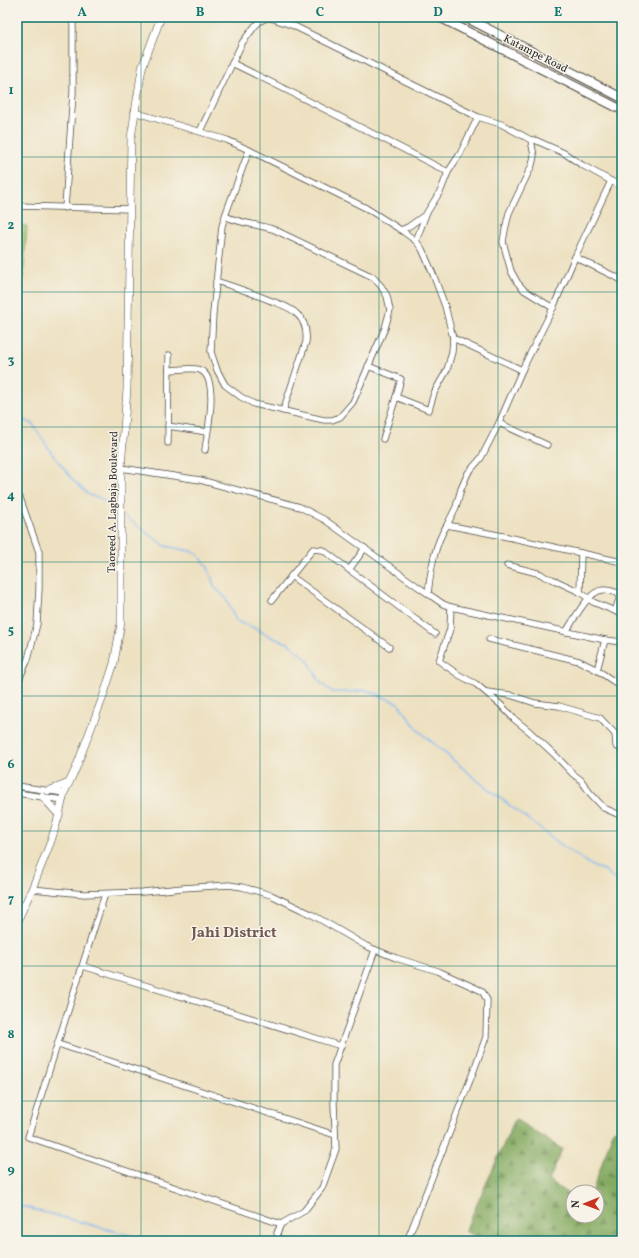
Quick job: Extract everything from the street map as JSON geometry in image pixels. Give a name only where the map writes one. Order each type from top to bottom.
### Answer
[{"type":"main road","name":"Katampe Road","points":[[439,17],[622,110]]},
{"type":"main road","name":"Katampe Road","points":[[465,17],[622,98]]},
{"type":"street","points":[[65,208],[73,93],[73,17]]},
{"type":"street","name":"Taoreed A. Lagbaja Boulevard","points":[[17,924],[32,889],[69,783],[76,768],[112,669],[121,623],[121,468],[127,389],[131,138],[142,68],[161,17]]},
{"type":"street","points":[[200,131],[242,42],[255,26],[266,18],[278,19],[393,74],[478,117],[501,124],[531,140],[535,140],[564,153],[582,165],[622,187]]},
{"type":"street","points":[[232,63],[262,76],[299,97],[448,172]]},
{"type":"street","points":[[134,112],[200,131],[227,140],[249,150],[366,208],[416,241],[422,249],[445,306],[453,338],[452,352],[447,370],[434,393],[429,410],[396,397]]},
{"type":"street","points":[[416,241],[426,214],[441,190],[448,172],[460,154],[478,117]]},
{"type":"street","points":[[531,140],[534,156],[532,165],[509,213],[503,242],[511,272],[517,282],[524,290],[553,308]]},
{"type":"street","points":[[225,216],[243,223],[264,225],[373,277],[387,296],[390,310],[385,328],[353,402],[340,417],[332,420],[324,420],[254,404],[241,397],[225,385],[217,370],[212,352],[216,281],[222,226],[225,216],[249,150]]},
{"type":"street","points":[[428,593],[435,554],[442,532],[456,507],[468,473],[481,458],[499,424],[522,370],[553,308],[611,181]]},
{"type":"street","points":[[17,206],[130,209]]},
{"type":"street","points":[[401,230],[418,222],[426,214]]},
{"type":"street","points":[[575,257],[622,280]]},
{"type":"street","points":[[216,281],[239,288],[289,308],[298,314],[304,325],[307,335],[306,342],[283,410]]},
{"type":"street","points":[[453,338],[522,370]]},
{"type":"street","points":[[168,444],[169,355]]},
{"type":"street","points":[[368,366],[401,379],[383,439]]},
{"type":"street","points":[[169,370],[199,369],[204,373],[208,380],[212,397],[204,450]]},
{"type":"street","points":[[208,380],[217,370]]},
{"type":"street","points":[[499,424],[546,445]]},
{"type":"street","points":[[168,426],[207,432]]},
{"type":"street","points":[[121,468],[200,480],[300,507],[325,520],[443,604],[451,607],[605,640],[622,642]]},
{"type":"street","points":[[17,495],[20,498],[39,552],[39,589],[37,624],[28,659],[17,684]]},
{"type":"street","points":[[447,525],[622,562]]},
{"type":"street","points":[[349,570],[365,548]]},
{"type":"street","points":[[272,600],[313,549],[323,550],[434,634]]},
{"type":"street","points":[[580,592],[581,553]]},
{"type":"street","points":[[507,565],[542,574],[545,577],[580,592],[598,605],[622,614]]},
{"type":"street","points":[[291,576],[389,647]]},
{"type":"street","points":[[566,632],[588,599],[597,591],[605,590],[622,594],[615,611]]},
{"type":"street","points":[[451,607],[450,629],[439,661],[486,692],[581,780],[590,793],[604,808],[622,816]]},
{"type":"street","points":[[489,639],[579,661],[597,670],[622,687]]},
{"type":"street","points":[[597,670],[605,640]]},
{"type":"street","points":[[486,692],[510,695],[535,703],[559,706],[600,718],[615,734],[616,746],[622,749]]},
{"type":"street","points":[[17,793],[45,793],[69,783]]},
{"type":"street","points":[[17,786],[64,797]]},
{"type":"street","points":[[45,793],[59,815]]},
{"type":"street","points":[[32,889],[84,894],[105,894],[229,885],[242,887],[271,895],[311,914],[375,950],[438,972],[482,991],[487,1000],[488,1012],[486,1037],[407,1241]]},
{"type":"street","points":[[105,894],[28,1137],[281,1224]]},
{"type":"street","points":[[279,1241],[277,1233],[281,1224],[304,1211],[322,1188],[336,1149],[334,1065],[375,950]]},
{"type":"street","points":[[83,966],[341,1046]]},
{"type":"street","points":[[58,1044],[335,1135]]},
{"type":"green space","points":[[17,225],[27,226],[23,278],[17,278]]},
{"type":"green space","points":[[515,1119],[562,1149],[549,1181],[565,1192],[565,1224],[605,1224],[605,1184],[595,1184],[614,1129],[622,1133],[622,1241],[485,1241],[465,1231]]},
{"type":"waterway","points":[[618,127],[622,131]]},
{"type":"waterway","points":[[17,418],[32,423],[53,455],[74,481],[89,495],[100,498],[118,511]]},
{"type":"waterway","points":[[124,516],[165,546],[195,552],[207,565],[215,588],[226,598],[236,621],[255,628],[273,638],[288,643],[307,659],[321,683],[332,692],[366,690],[398,703],[419,731],[478,781],[564,847],[594,867],[606,871],[622,885]]},
{"type":"waterway","points":[[17,1205],[151,1241]]},
{"type":"district","name":"Jahi District","points":[[234,932]]}]
